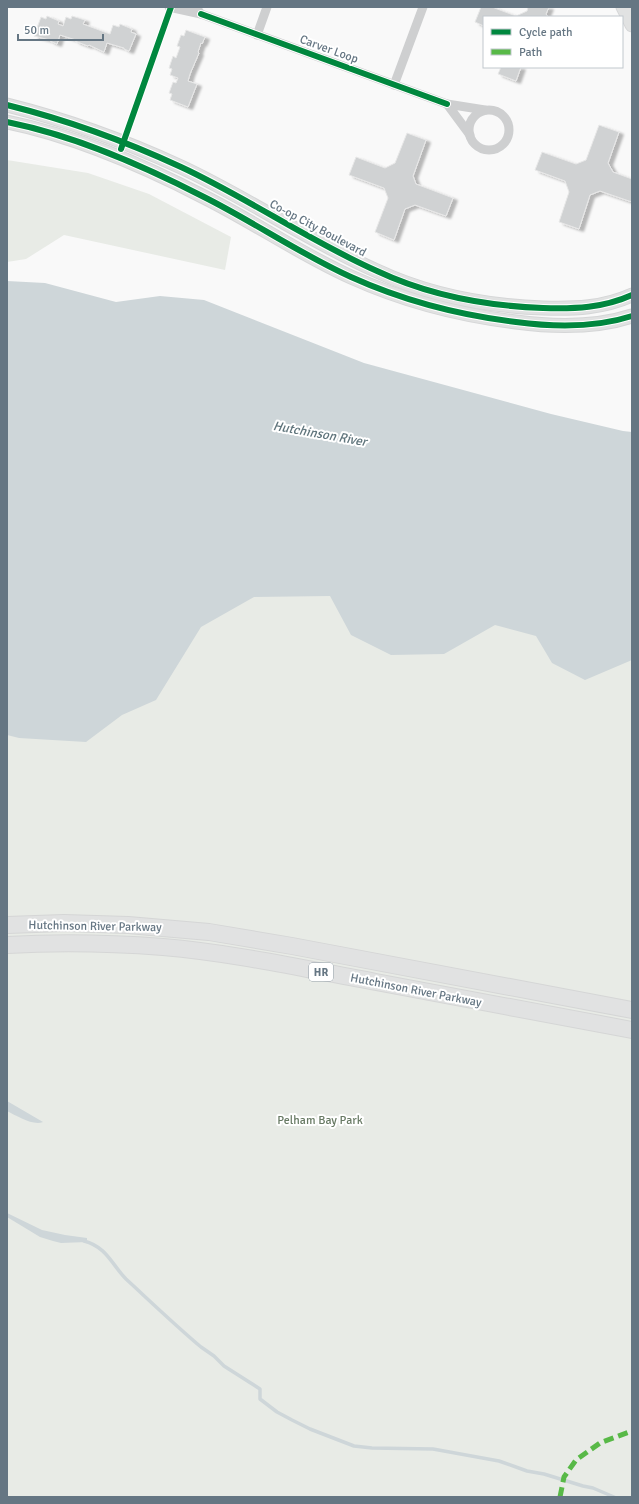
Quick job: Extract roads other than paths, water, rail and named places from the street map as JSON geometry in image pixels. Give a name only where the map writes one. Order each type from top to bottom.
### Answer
[{"type":"highway","name":"Hutchinson River Parkway","points":[[7,925],[76,923],[128,925],[209,932],[276,943],[632,1010]]},
{"type":"highway","name":"Hutchinson River Parkway","points":[[7,945],[64,943],[111,944],[163,947],[216,954],[298,967],[632,1030]]},
{"type":"main road","points":[[623,7],[632,25]]},
{"type":"main road","name":"Co-op City Boulevard","points":[[7,105],[80,126],[157,156],[222,188],[338,253],[386,275],[435,292],[467,299],[528,308],[569,309],[589,308],[611,303],[632,295]]},
{"type":"main road","points":[[7,122],[53,134],[117,156],[206,198],[350,277],[407,300],[451,312],[526,324],[579,325],[602,323],[632,316]]},
{"type":"main road","points":[[117,156],[122,142]]},
{"type":"street","name":"Carver Loop","points":[[169,7],[198,11],[257,35],[447,104],[485,110]]},
{"type":"street","points":[[257,35],[267,7]]},
{"type":"street","points":[[394,85],[423,7]]},
{"type":"street","points":[[447,104],[475,144],[480,148],[487,150],[500,146],[505,142],[509,129],[505,117],[496,111],[485,110],[475,116],[472,120],[469,130],[470,135]]},
{"type":"water","name":"Hutchinson River","points":[[7,281],[45,283],[116,302],[160,296],[204,300],[364,363],[551,414],[632,432],[632,660],[585,680],[552,663],[536,636],[495,625],[444,654],[391,655],[351,635],[330,596],[254,597],[201,627],[156,700],[122,715],[86,742],[19,738],[7,735]]},
{"type":"water","points":[[7,1101],[43,1122],[30,1122],[7,1111]]},
{"type":"water","points":[[7,1213],[42,1230],[87,1238],[87,1242],[61,1243],[40,1237],[7,1217]]},
{"type":"waterway","points":[[84,1241],[92,1244],[104,1252],[126,1279],[201,1347],[214,1356],[224,1366],[260,1389],[260,1399],[277,1412],[310,1429],[354,1446],[372,1448],[433,1449],[499,1461],[527,1471],[544,1474],[593,1488],[614,1497]]},
{"type":"park label","name":"Pelham Bay Park","points":[[320,1120]]}]
